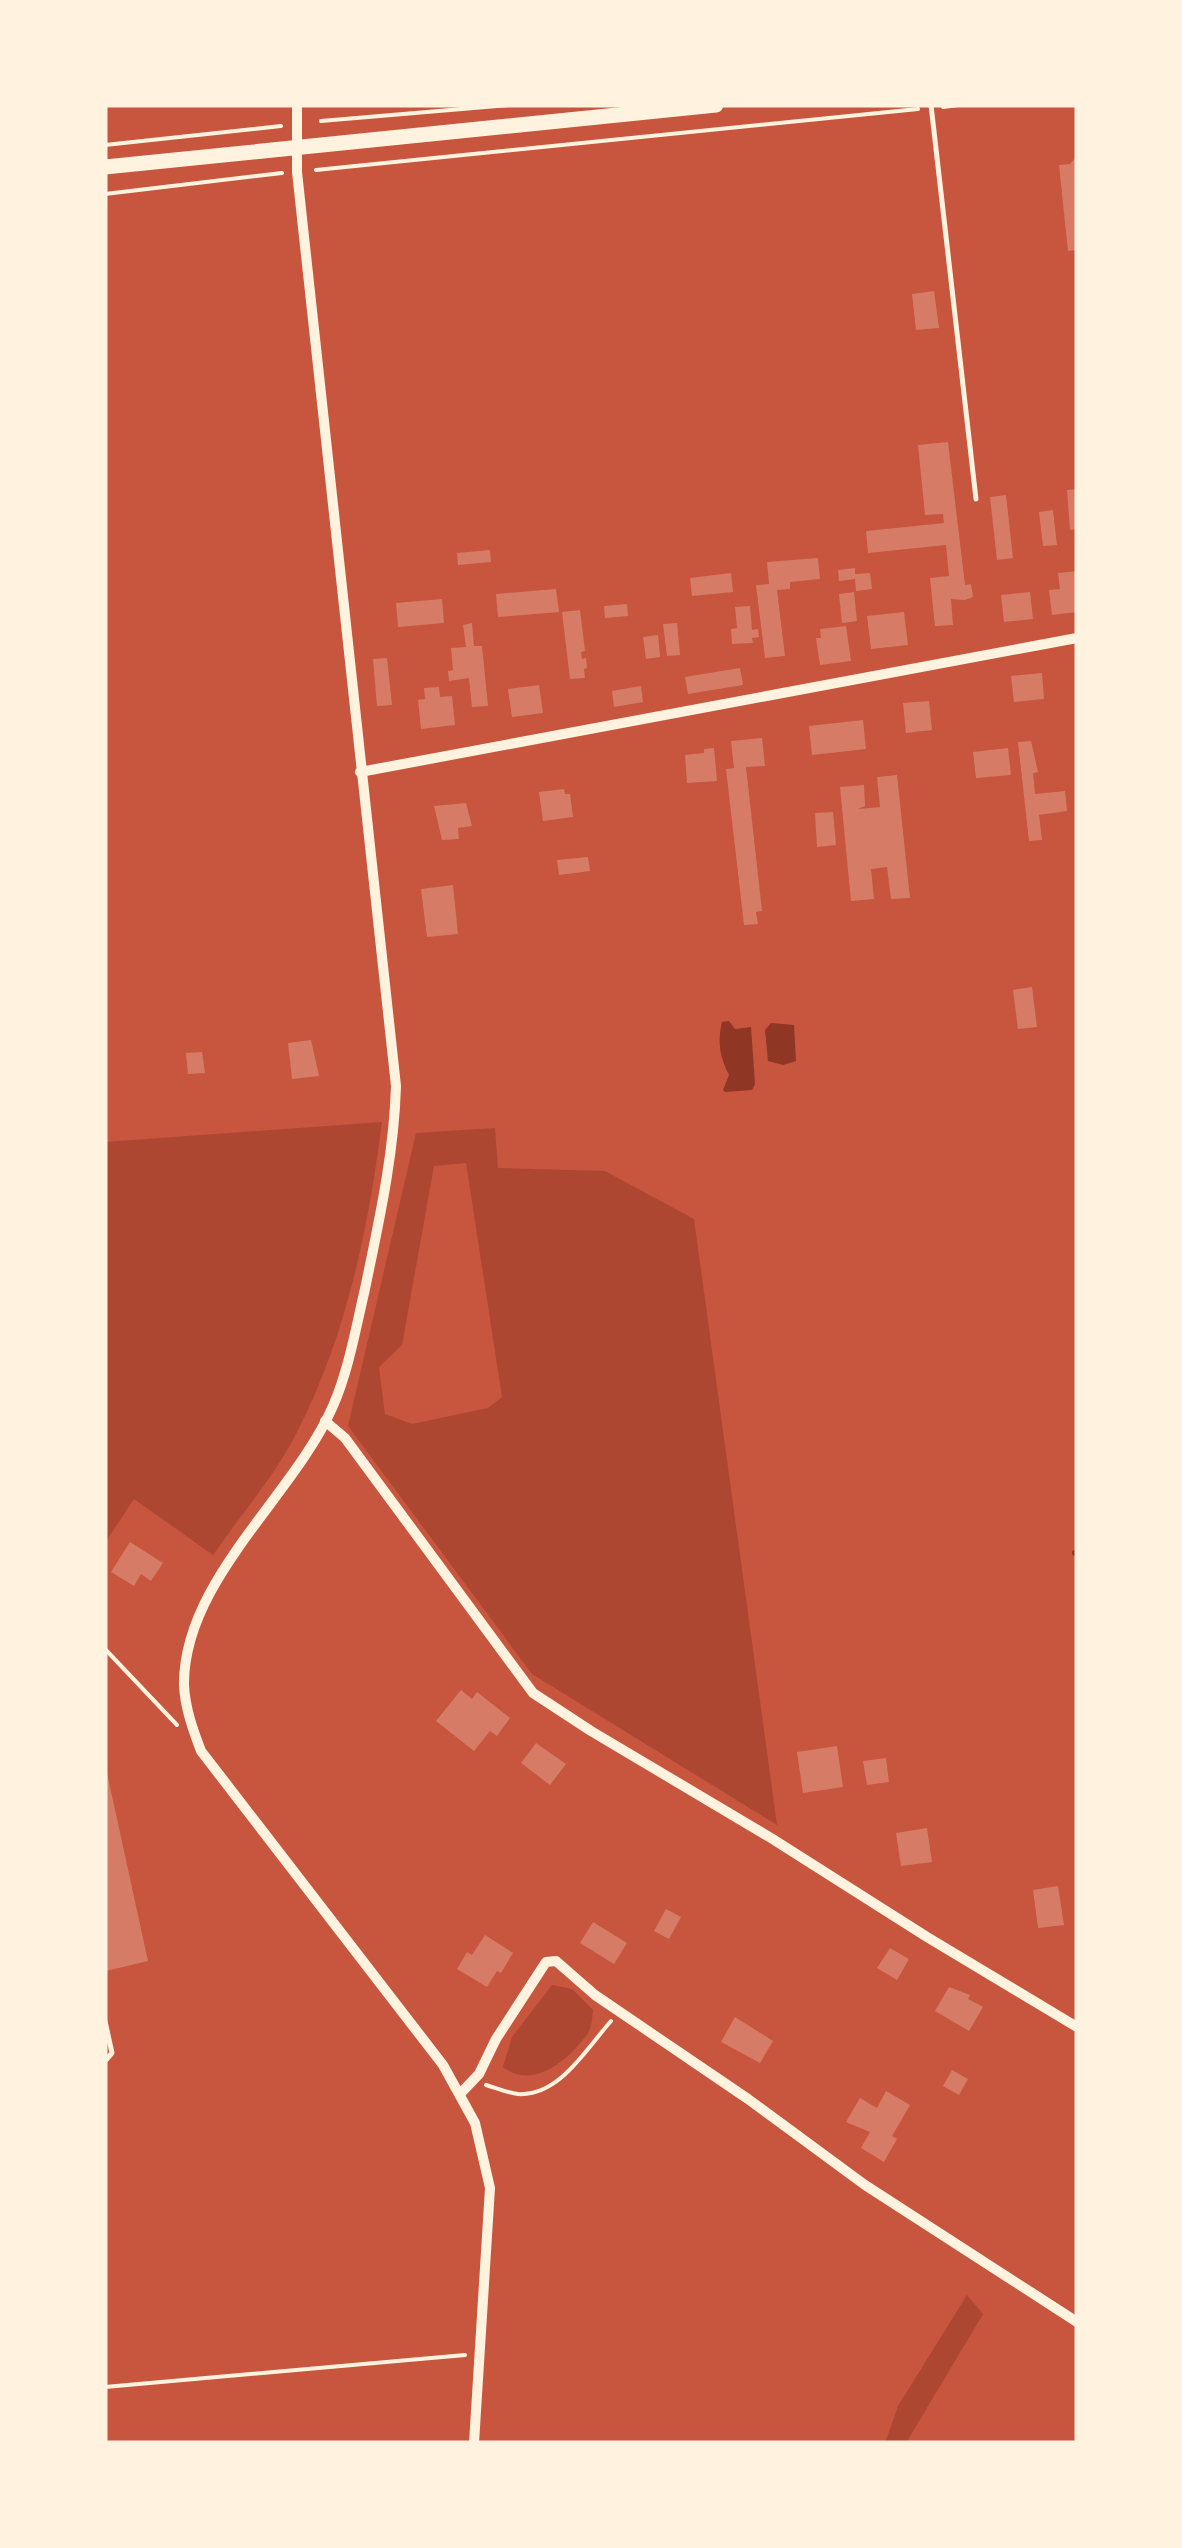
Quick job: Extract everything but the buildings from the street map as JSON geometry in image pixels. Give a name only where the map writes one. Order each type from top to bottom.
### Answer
[{"type":"main road","points":[[105,166],[716,105]]},
{"type":"street","points":[[297,105],[297,172],[396,1086],[395,1138],[356,1328],[336,1397],[325,1420],[224,1569],[199,1619],[186,1665],[186,1705],[201,1751],[443,2065],[476,2123],[490,2188],[474,2443]]},
{"type":"street","points":[[360,772],[1077,638]]},
{"type":"street","points":[[325,1420],[345,1438],[533,1692],[591,1732],[1077,2027]]},
{"type":"street","points":[[460,2094],[546,1962],[556,1961],[619,2012],[748,2099],[865,2185],[1077,2322]]},
{"type":"lane","points":[[931,106],[976,499]]},
{"type":"lane","points":[[105,2021],[112,2053],[105,2061]]},
{"type":"path","points":[[322,121],[509,105]]},
{"type":"path","points":[[316,170],[958,105]]},
{"type":"path","points":[[105,145],[281,126]]},
{"type":"path","points":[[105,194],[282,173]]},
{"type":"path","points":[[105,1648],[177,1725]]},
{"type":"path","points":[[472,2080],[516,2094],[536,2093],[556,2083],[619,2012]]},
{"type":"path","points":[[105,2387],[480,2354]]},
{"type":"shaded area","points":[[729,1021],[735,1029],[751,1027],[755,1084],[752,1090],[723,1090],[729,1075],[720,1037],[722,1022]]},
{"type":"shaded area","points":[[771,1023],[794,1025],[796,1061],[783,1065],[768,1061],[765,1030]]},
{"type":"shaded area","points":[[382,1122],[362,1243],[341,1322],[313,1399],[277,1467],[213,1555],[134,1499],[105,1543],[105,1142]]},
{"type":"shaded area","points":[[495,1128],[498,1168],[605,1171],[694,1219],[777,1825],[532,1674],[348,1426],[416,1133]],"holes":[[[466,1163],[502,1397],[488,1408],[412,1424],[385,1414],[379,1367],[402,1345],[434,1166]]]},
{"type":"shaded area","points":[[552,1985],[572,1989],[593,2010],[589,2031],[571,2053],[550,2069],[526,2075],[503,2067],[512,2037]]},
{"type":"shaded area","points":[[967,2295],[983,2314],[906,2443],[885,2443],[898,2406]]}]
